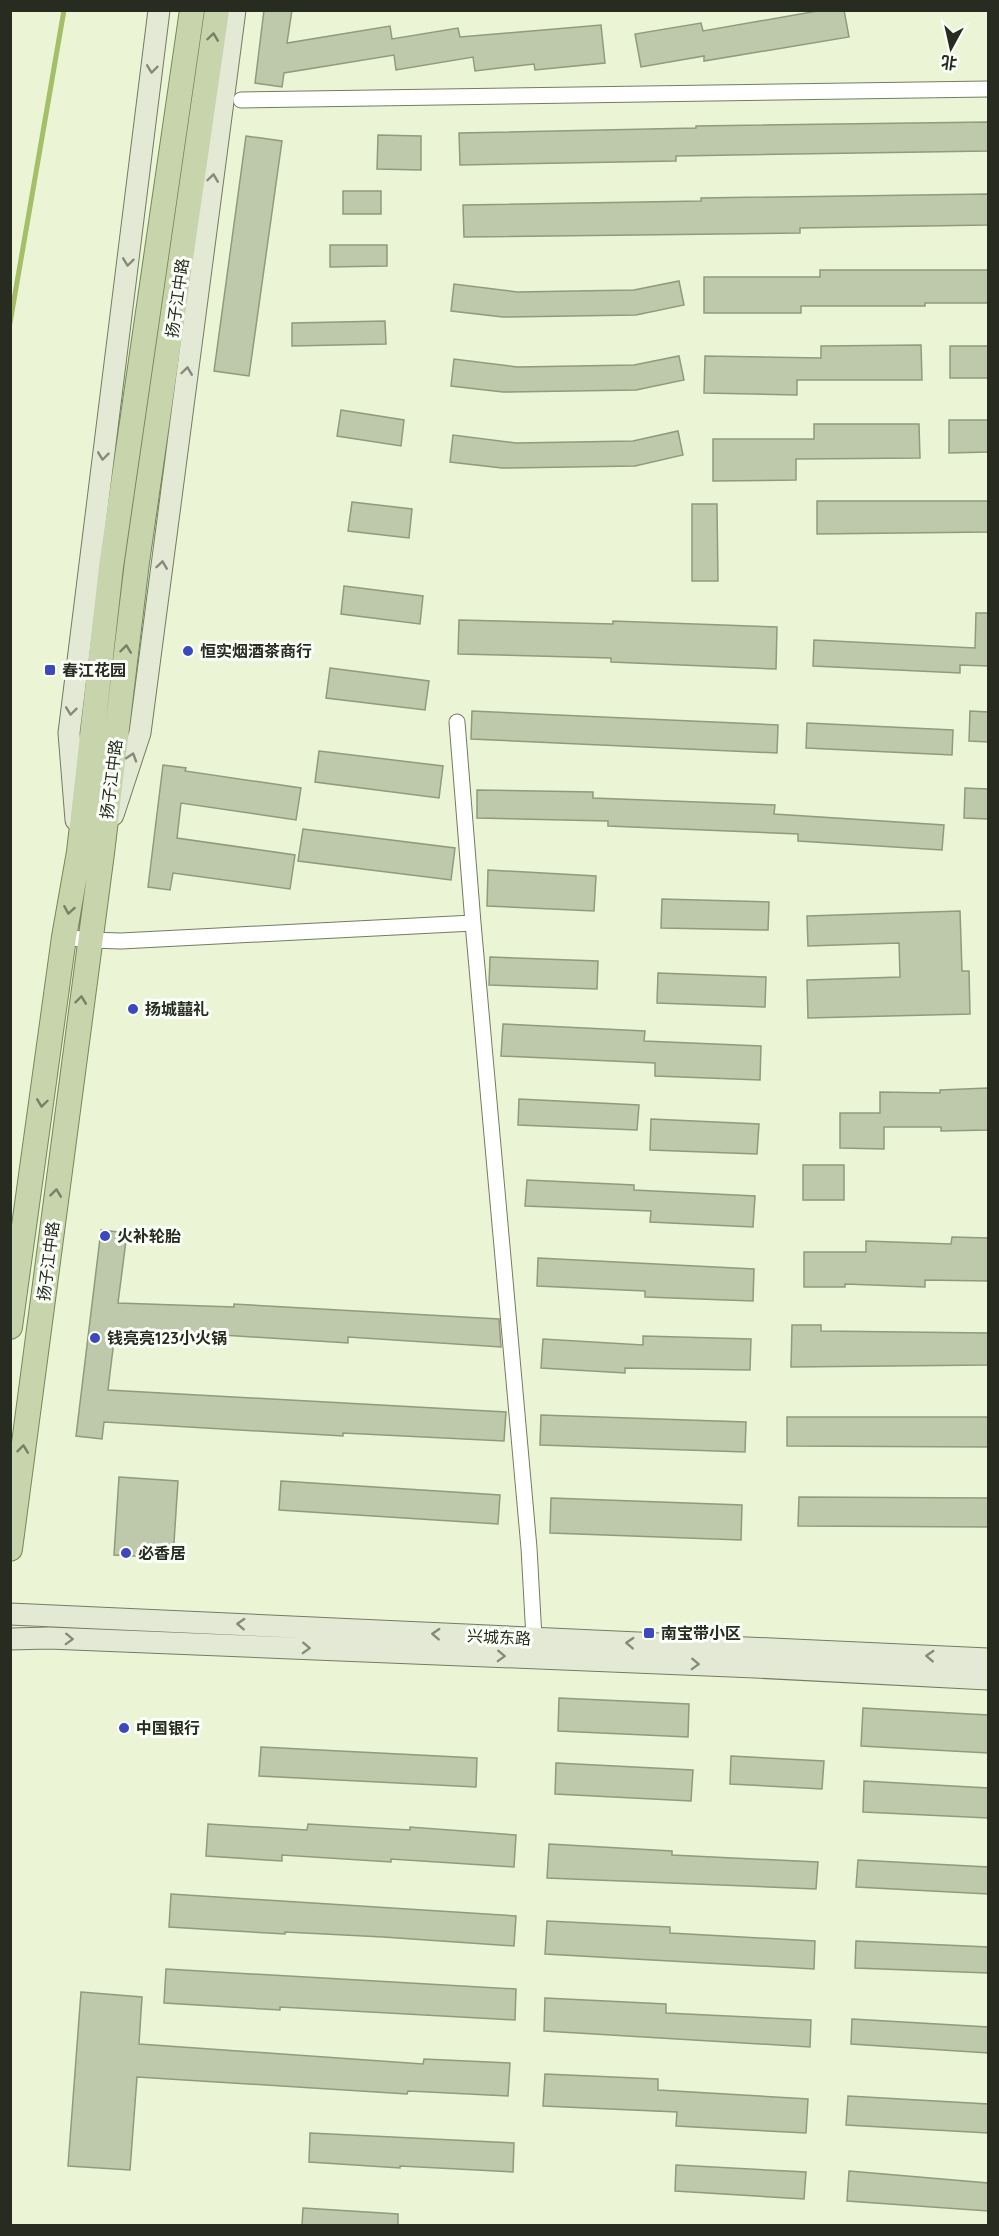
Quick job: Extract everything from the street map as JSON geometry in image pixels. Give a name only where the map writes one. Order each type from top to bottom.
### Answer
[{"type":"main road","name":"扬子江中路","points":[[10,1549],[89,940],[90,853],[111,567],[192,10]]},
{"type":"main road","name":"扬子江中路","points":[[10,1327],[64,936],[90,853],[170,345],[217,10]]},
{"type":"street","points":[[90,853],[69,733],[159,10]]},
{"type":"street","points":[[90,853],[140,732],[235,10]]},
{"type":"street","points":[[241,100],[988,88]]},
{"type":"street","points":[[457,722],[472,923],[529,1548],[534,1638]]},
{"type":"street","points":[[64,936],[89,940],[121,941],[472,923]]},
{"type":"street","name":"兴城东路","points":[[10,1614],[988,1659]]},
{"type":"street","name":"兴城东路","points":[[10,1639],[50,1638],[500,1656],[988,1679]]},
{"type":"building","points":[[264,10],[292,10],[287,43],[390,26],[392,39],[458,28],[460,37],[601,25],[605,63],[535,70],[534,64],[475,71],[473,57],[396,70],[394,55],[284,73],[282,87],[255,83]]},
{"type":"building","points":[[823,10],[844,10],[849,37],[704,61],[704,56],[641,67],[635,34],[701,23],[703,31]]},
{"type":"building","points":[[988,122],[988,151],[676,156],[676,161],[460,165],[459,133],[696,128],[696,126]]},
{"type":"building","points":[[378,135],[421,136],[421,170],[377,169]]},
{"type":"building","points":[[246,136],[282,141],[249,376],[214,371]]},
{"type":"building","points":[[343,191],[381,191],[381,214],[343,214]]},
{"type":"building","points":[[988,194],[988,225],[800,228],[800,233],[464,237],[463,205],[701,201],[701,198]]},
{"type":"building","points":[[330,245],[387,245],[387,266],[330,267]]},
{"type":"building","points":[[820,270],[988,270],[988,303],[925,303],[925,306],[801,306],[801,313],[704,313],[704,277],[820,277]]},
{"type":"building","points":[[679,281],[684,305],[636,315],[503,317],[451,311],[454,284],[517,292],[634,290]]},
{"type":"building","points":[[385,321],[386,344],[292,346],[292,323]]},
{"type":"building","points":[[921,345],[922,380],[797,380],[797,395],[704,393],[705,356],[821,358],[821,346]]},
{"type":"building","points":[[950,346],[988,346],[988,378],[950,378]]},
{"type":"building","points":[[679,356],[684,380],[636,390],[503,392],[451,386],[454,359],[517,367],[634,365]]},
{"type":"building","points":[[341,410],[404,420],[401,446],[337,436]]},
{"type":"building","points":[[949,420],[988,420],[988,452],[949,453]]},
{"type":"building","points":[[814,424],[919,424],[920,458],[796,459],[796,480],[713,481],[713,439],[814,439]]},
{"type":"building","points":[[678,431],[683,455],[635,466],[502,468],[450,462],[453,435],[516,443],[633,441]]},
{"type":"building","points":[[817,501],[988,501],[988,532],[817,534]]},
{"type":"building","points":[[352,502],[412,509],[409,538],[348,531]]},
{"type":"building","points":[[692,504],[717,504],[718,581],[692,581]]},
{"type":"building","points":[[344,586],[423,596],[420,624],[341,614]]},
{"type":"building","points":[[976,613],[988,613],[988,666],[960,665],[960,673],[813,666],[814,640],[975,648]]},
{"type":"building","points":[[459,620],[613,624],[613,621],[777,627],[776,669],[611,662],[611,658],[458,654]]},
{"type":"building","points":[[330,668],[429,681],[425,710],[326,698]]},
{"type":"building","points":[[472,711],[778,725],[777,753],[471,739]]},
{"type":"building","points":[[970,711],[988,712],[988,742],[969,741]]},
{"type":"building","points":[[807,723],[953,730],[952,755],[806,748]]},
{"type":"building","points":[[319,751],[443,766],[439,798],[315,782]]},
{"type":"building","points":[[163,765],[186,768],[185,771],[301,788],[296,820],[181,803],[177,838],[295,855],[290,889],[173,873],[170,890],[148,887]]},
{"type":"building","points":[[965,788],[988,789],[988,819],[964,818]]},
{"type":"building","points":[[477,790],[593,792],[593,798],[775,805],[774,814],[944,825],[942,850],[798,841],[798,834],[608,826],[608,821],[477,818]]},
{"type":"building","points":[[303,829],[455,848],[451,880],[298,861]]},
{"type":"building","points":[[488,870],[596,876],[594,911],[487,906]]},
{"type":"building","points":[[662,899],[769,902],[768,930],[661,928]]},
{"type":"building","points":[[960,911],[962,971],[969,971],[970,1014],[808,1018],[807,980],[900,977],[899,943],[808,946],[807,916]]},
{"type":"building","points":[[490,957],[598,961],[597,989],[489,985]]},
{"type":"building","points":[[658,973],[766,977],[765,1007],[657,1003]]},
{"type":"building","points":[[503,1024],[645,1031],[644,1041],[761,1046],[760,1080],[655,1076],[655,1063],[501,1056]]},
{"type":"building","points":[[988,1088],[988,1130],[941,1131],[941,1127],[884,1127],[884,1149],[840,1148],[840,1113],[880,1113],[880,1092],[940,1093],[940,1090]]},
{"type":"building","points":[[519,1099],[639,1105],[637,1130],[518,1125]]},
{"type":"building","points":[[651,1119],[759,1124],[757,1154],[650,1150]]},
{"type":"building","points":[[803,1165],[844,1165],[844,1200],[803,1200]]},
{"type":"building","points":[[527,1180],[634,1185],[634,1190],[755,1196],[753,1227],[650,1222],[651,1211],[525,1206]]},
{"type":"building","points":[[101,1230],[127,1233],[118,1303],[234,1307],[234,1304],[499,1319],[501,1347],[348,1337],[348,1343],[222,1335],[115,1332],[108,1390],[506,1412],[504,1441],[343,1433],[343,1436],[104,1422],[102,1439],[76,1436]]},
{"type":"building","points":[[952,1237],[988,1238],[988,1281],[925,1280],[925,1287],[845,1284],[845,1287],[804,1287],[804,1252],[866,1252],[866,1241],[951,1244]]},
{"type":"building","points":[[538,1258],[754,1269],[753,1301],[645,1297],[645,1291],[537,1286]]},
{"type":"building","points":[[792,1325],[821,1325],[821,1331],[988,1333],[988,1365],[791,1367]]},
{"type":"building","points":[[643,1336],[751,1339],[750,1370],[625,1368],[625,1373],[541,1368],[543,1339],[643,1345]]},
{"type":"building","points":[[541,1415],[746,1422],[745,1452],[540,1445]]},
{"type":"building","points":[[787,1417],[988,1417],[988,1447],[787,1446]]},
{"type":"building","points":[[119,1477],[178,1481],[173,1558],[114,1555]]},
{"type":"building","points":[[281,1481],[500,1495],[498,1524],[279,1510]]},
{"type":"building","points":[[799,1497],[988,1498],[988,1527],[798,1526]]},
{"type":"building","points":[[551,1498],[742,1505],[741,1540],[550,1533]]},
{"type":"building","points":[[559,1698],[689,1704],[688,1737],[558,1731]]},
{"type":"building","points":[[863,1708],[988,1715],[988,1753],[861,1746]]},
{"type":"building","points":[[261,1747],[477,1758],[476,1787],[259,1776]]},
{"type":"building","points":[[731,1756],[824,1761],[822,1789],[730,1784]]},
{"type":"building","points":[[556,1763],[693,1770],[691,1801],[555,1794]]},
{"type":"building","points":[[864,1781],[988,1788],[988,1818],[863,1812]]},
{"type":"building","points":[[208,1824],[307,1830],[308,1824],[410,1830],[410,1827],[516,1835],[514,1867],[282,1855],[282,1861],[206,1856]]},
{"type":"building","points":[[549,1844],[672,1851],[672,1855],[818,1862],[816,1889],[547,1878]]},
{"type":"building","points":[[858,1860],[988,1867],[988,1894],[856,1887]]},
{"type":"building","points":[[171,1894],[516,1916],[514,1946],[169,1927]]},
{"type":"building","points":[[547,1921],[670,1927],[670,1933],[815,1941],[814,1969],[545,1954]]},
{"type":"building","points":[[856,1941],[988,1947],[988,1973],[855,1968]]},
{"type":"building","points":[[166,1969],[516,1989],[515,2020],[164,2003]]},
{"type":"building","points":[[81,1992],[142,1997],[139,2044],[423,2064],[424,2059],[510,2063],[508,2096],[408,2091],[407,2094],[137,2077],[130,2170],[68,2166]]},
{"type":"building","points":[[545,1998],[666,2004],[666,2013],[811,2020],[810,2047],[544,2031]]},
{"type":"building","points":[[852,2019],[988,2027],[988,2053],[851,2044]]},
{"type":"building","points":[[545,2074],[658,2079],[658,2090],[808,2099],[806,2133],[676,2126],[677,2112],[543,2106]]},
{"type":"building","points":[[848,2096],[988,2104],[988,2133],[846,2125]]},
{"type":"building","points":[[310,2133],[514,2143],[513,2172],[309,2162]]},
{"type":"building","points":[[676,2165],[806,2172],[804,2199],[675,2191]]},
{"type":"building","points":[[849,2171],[988,2183],[988,2211],[847,2201]]},
{"type":"building","points":[[303,2208],[398,2214],[398,2226],[302,2226]]},
{"type":"waterway","points":[[10,323],[64,10]]},
{"type":"place","name":"恒实烟酒茶商行","points":[[188,651]]},
{"type":"place","name":"春江花园","points":[[50,670]]},
{"type":"place","name":"扬城囍礼","points":[[133,1009]]},
{"type":"place","name":"火补轮胎","points":[[105,1236]]},
{"type":"place","name":"钱亮亮123小火锅","points":[[95,1338]]},
{"type":"place","name":"必香居","points":[[126,1553]]},
{"type":"place","name":"南宝带小区","points":[[649,1633]]},
{"type":"place","name":"中国银行","points":[[124,1728]]}]
